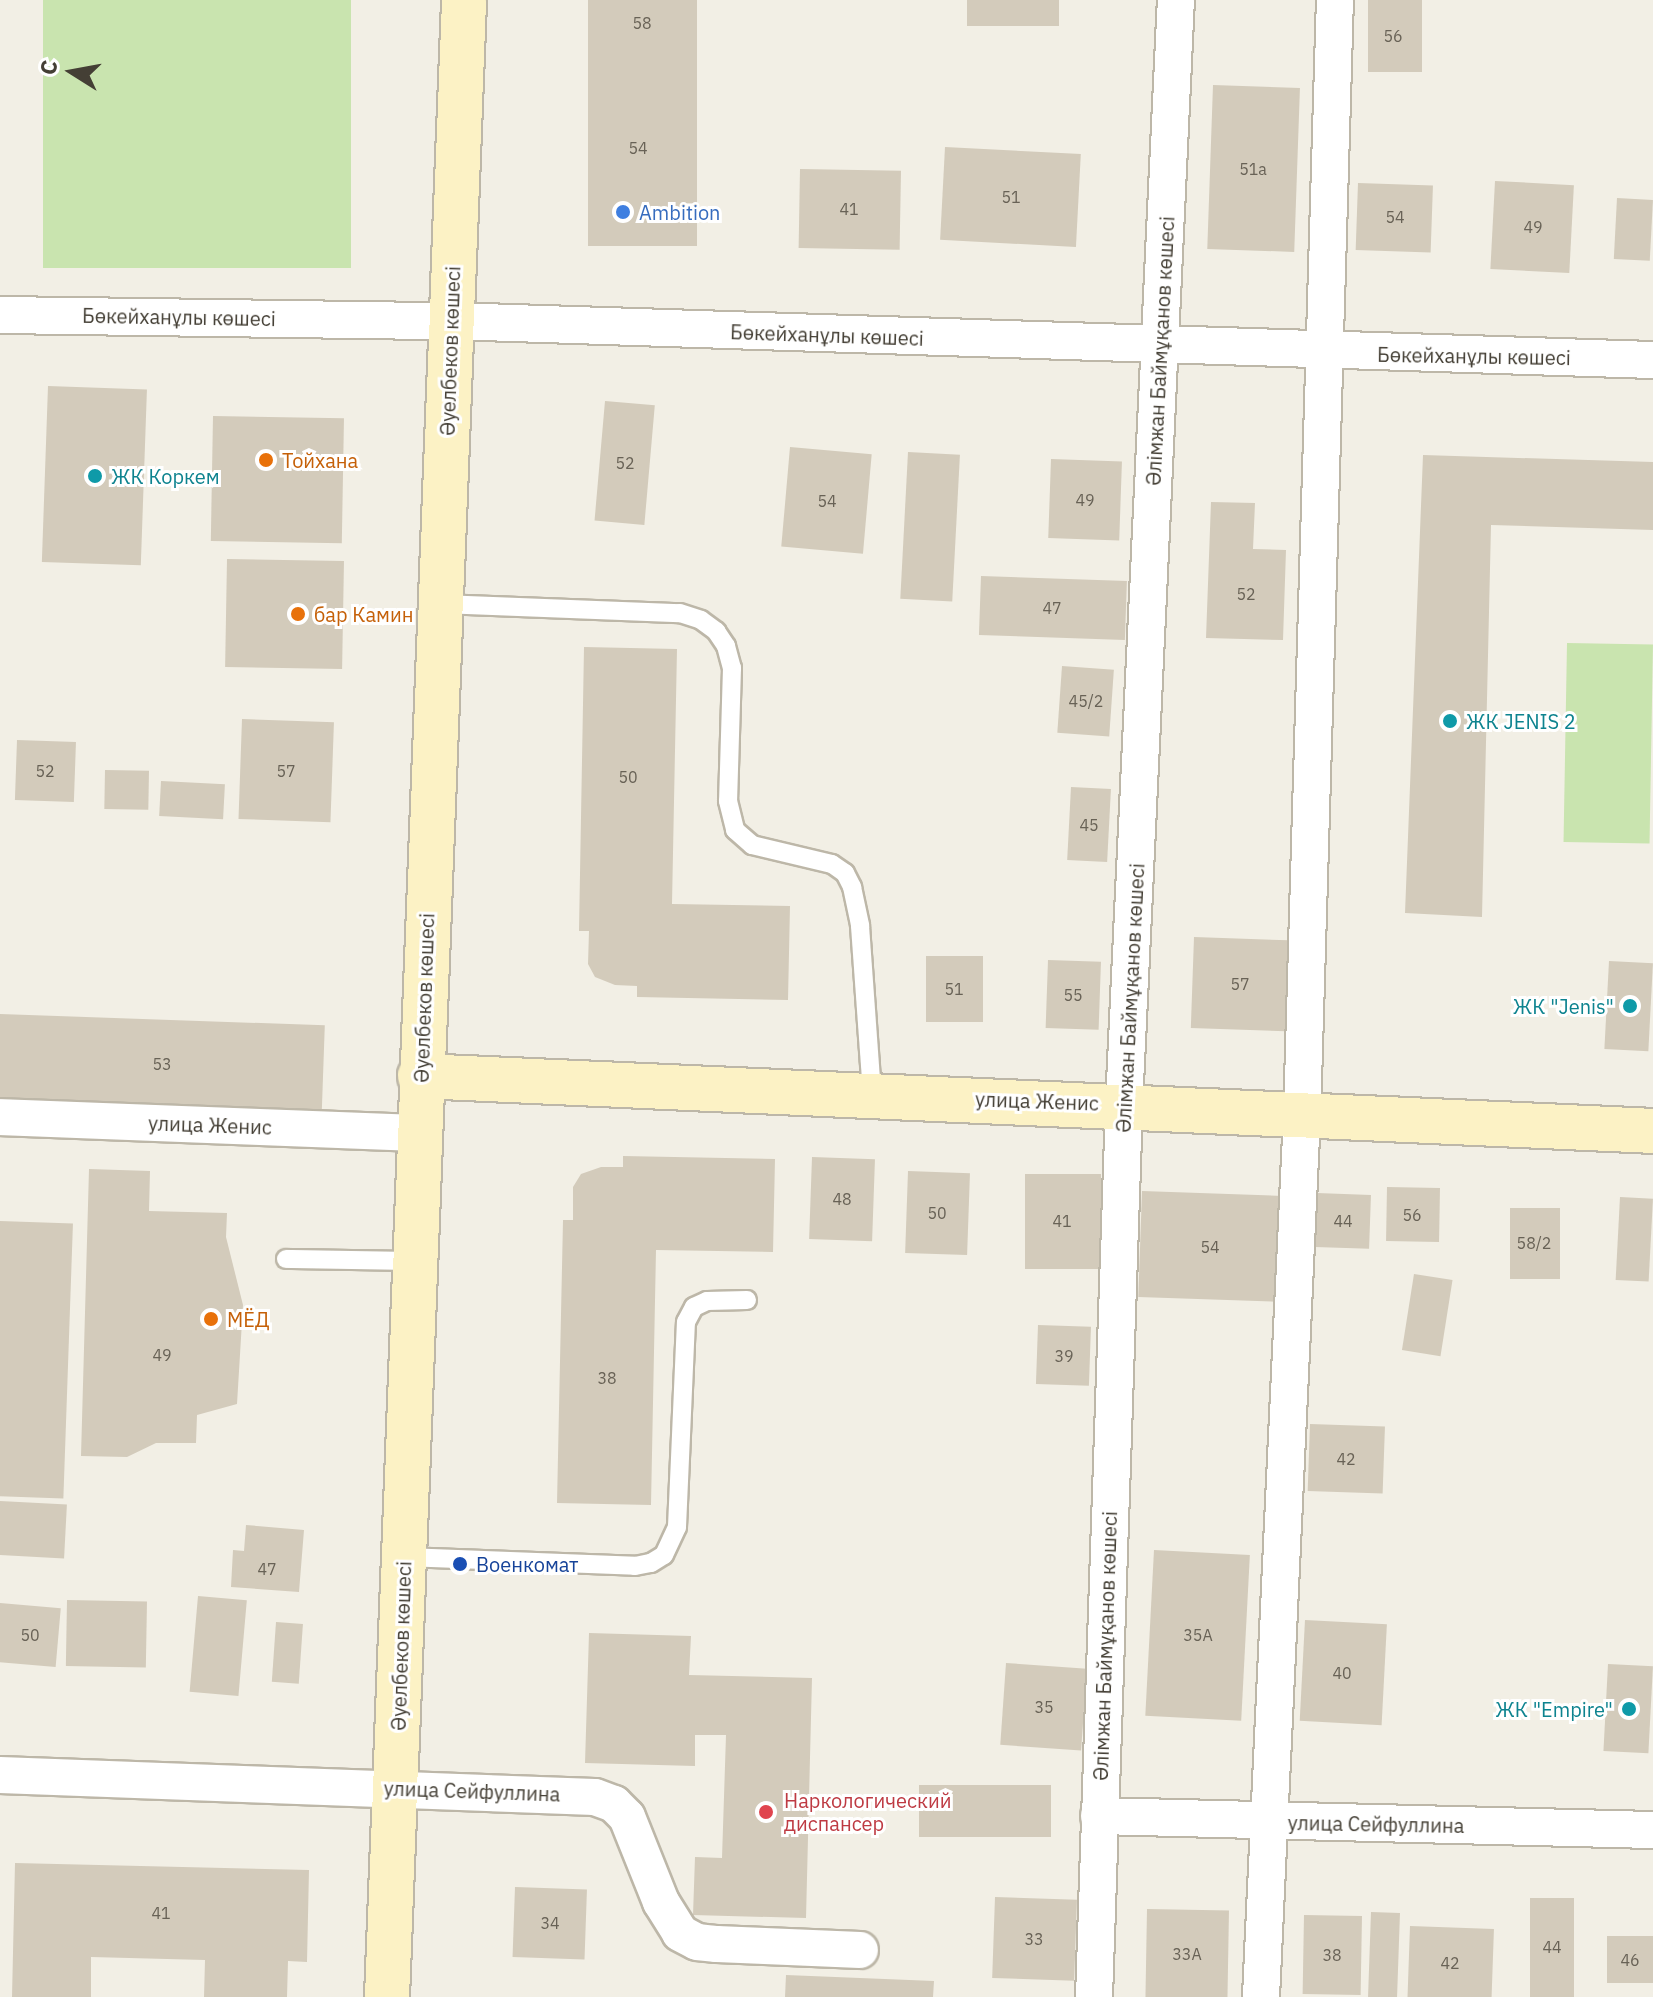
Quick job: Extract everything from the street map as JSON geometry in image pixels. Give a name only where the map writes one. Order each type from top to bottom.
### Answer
[{"type":"street","name":"Әуелбеков көшесі","points":[[387,1997],[417,1261],[420,1076],[464,0]]},
{"type":"street","name":"Әлімжан Баймұқанов көшесі","points":[[1094,1997],[1124,1105],[1176,0]]},
{"type":"street","points":[[1261,1997],[1302,1116],[1335,0]]},
{"type":"street","name":"Бөкейханұлы көшесі","points":[[0,315],[451,321],[1161,347],[1653,360]]},
{"type":"street","name":"улица Женис","points":[[420,1076],[1124,1105],[1653,1131]]},
{"type":"street","name":"улица Женис","points":[[0,1117],[419,1133]]},
{"type":"street","name":"улица Сейфуллина","points":[[0,1775],[595,1797],[614,1804],[627,1817],[661,1902],[680,1933],[697,1942],[717,1944],[860,1950]]},
{"type":"street","name":"улица Сейфуллина","points":[[1099,1816],[1653,1830]]},
{"type":"lane","points":[[440,604],[680,613],[701,620],[716,631],[726,646],[732,668],[728,801],[735,830],[752,845],[832,864],[845,873],[852,887],[860,926],[872,1094]]},
{"type":"lane","points":[[286,1259],[417,1261]]},
{"type":"lane","points":[[405,1557],[635,1566],[651,1563],[664,1555],[677,1527],[686,1322],[694,1307],[707,1301],[747,1300]]},
{"type":"green space","points":[[43,0],[351,0],[351,268],[43,268]]},
{"type":"green space","points":[[1567,643],[1653,645],[1650,843],[1564,842]]},
{"type":"building","points":[[588,0],[697,0],[697,246],[588,246]]},
{"type":"building","points":[[967,0],[1059,0],[1059,26],[967,26]]},
{"type":"building","points":[[1368,0],[1422,0],[1422,72],[1368,72]]},
{"type":"building","points":[[1213,85],[1300,88],[1294,252],[1207,249]]},
{"type":"building","points":[[945,147],[1081,154],[1076,247],[940,240]]},
{"type":"building","points":[[800,169],[901,171],[900,250],[799,248]]},
{"type":"building","points":[[1495,181],[1574,185],[1569,273],[1490,269]]},
{"type":"building","points":[[1358,183],[1433,186],[1431,253],[1356,250]]},
{"type":"building","points":[[1617,198],[1653,200],[1650,261],[1614,259]]},
{"type":"building","name":"ЖК Коркем","points":[[48,386],[147,389],[141,565],[42,562]]},
{"type":"building","points":[[605,401],[655,405],[644,525],[595,521]]},
{"type":"building","points":[[213,416],[344,418],[342,543],[211,541]]},
{"type":"building","points":[[790,447],[872,454],[863,554],[781,547]]},
{"type":"building","points":[[908,452],[960,455],[952,602],[900,599]]},
{"type":"building","name":"ЖК JENIS 2","points":[[1423,455],[1653,462],[1653,530],[1491,525],[1482,917],[1405,913]]},
{"type":"building","points":[[1051,459],[1122,461],[1119,540],[1048,538]]},
{"type":"building","points":[[1211,502],[1255,503],[1253,549],[1286,550],[1283,640],[1206,638]]},
{"type":"building","points":[[227,559],[344,561],[342,669],[225,667]]},
{"type":"building","points":[[981,576],[1127,581],[1125,640],[979,635]]},
{"type":"building","points":[[584,647],[677,649],[672,904],[790,906],[788,1000],[637,997],[637,986],[615,985],[595,977],[588,964],[589,931],[579,931]]},
{"type":"building","points":[[1062,666],[1114,670],[1109,736],[1057,733]]},
{"type":"building","points":[[242,719],[334,722],[330,822],[239,819]]},
{"type":"building","points":[[17,740],[76,742],[74,802],[15,800]]},
{"type":"building","points":[[105,770],[149,771],[148,810],[104,809]]},
{"type":"building","points":[[161,781],[225,784],[223,819],[159,816]]},
{"type":"building","points":[[1071,787],[1111,789],[1107,862],[1067,860]]},
{"type":"building","points":[[1194,937],[1289,940],[1286,1031],[1191,1028]]},
{"type":"building","points":[[926,956],[983,956],[983,1022],[926,1022]]},
{"type":"building","points":[[1048,960],[1101,962],[1099,1030],[1046,1028]]},
{"type":"building","name":"ЖК \"Jenis\"","points":[[1609,961],[1653,963],[1648,1051],[1604,1049]]},
{"type":"building","points":[[0,1014],[325,1025],[322,1112],[0,1101]]},
{"type":"building","points":[[623,1156],[775,1159],[773,1252],[656,1250],[651,1505],[557,1503],[563,1220],[573,1220],[573,1187],[581,1174],[601,1167],[623,1167]]},
{"type":"building","points":[[812,1157],[875,1159],[872,1241],[809,1239]]},
{"type":"building","points":[[89,1169],[150,1171],[149,1211],[227,1213],[226,1237],[243,1305],[237,1404],[197,1415],[196,1443],[156,1443],[127,1457],[81,1456]]},
{"type":"building","points":[[908,1171],[970,1173],[967,1255],[905,1253]]},
{"type":"building","points":[[1025,1174],[1101,1174],[1101,1269],[1025,1269]]},
{"type":"building","points":[[1387,1187],[1440,1188],[1439,1242],[1386,1241]]},
{"type":"building","points":[[1142,1191],[1283,1196],[1279,1302],[1138,1297]]},
{"type":"building","points":[[1317,1193],[1371,1195],[1369,1249],[1315,1247]]},
{"type":"building","points":[[1620,1197],[1653,1199],[1649,1282],[1616,1280]]},
{"type":"building","points":[[1510,1208],[1560,1208],[1560,1279],[1510,1279]]},
{"type":"building","points":[[0,1221],[73,1224],[63,1498],[0,1496]]},
{"type":"building","points":[[1414,1274],[1453,1280],[1440,1356],[1402,1350]]},
{"type":"building","points":[[1038,1325],[1091,1327],[1089,1386],[1036,1384]]},
{"type":"building","points":[[1310,1424],[1385,1427],[1383,1494],[1308,1491]]},
{"type":"building","points":[[0,1501],[67,1505],[64,1558],[0,1555]]},
{"type":"building","points":[[246,1525],[304,1530],[299,1592],[231,1587],[233,1550],[244,1551]]},
{"type":"building","points":[[1154,1550],[1250,1555],[1241,1721],[1145,1716]]},
{"type":"building","points":[[198,1596],[247,1600],[238,1696],[190,1692]]},
{"type":"building","points":[[67,1600],[147,1601],[146,1667],[66,1666]]},
{"type":"building","points":[[0,1603],[61,1608],[56,1667],[0,1662]]},
{"type":"building","points":[[1305,1620],[1387,1624],[1382,1725],[1300,1721]]},
{"type":"building","points":[[276,1622],[303,1624],[299,1684],[272,1682]]},
{"type":"building","name":"Наркологический диспансер","points":[[589,1633],[691,1636],[689,1675],[812,1678],[806,1918],[693,1915],[695,1857],[722,1858],[726,1735],[695,1735],[695,1766],[585,1763]]},
{"type":"building","points":[[1006,1663],[1087,1669],[1081,1750],[1000,1745]]},
{"type":"building","name":"ЖК \"Empire\"","points":[[1608,1664],[1653,1666],[1648,1753],[1603,1751]]},
{"type":"building","points":[[919,1785],[1051,1785],[1051,1837],[919,1837]]},
{"type":"building","points":[[15,1863],[309,1870],[307,1962],[288,1961],[287,1997],[204,1997],[205,1960],[91,1957],[91,1997],[12,1997]]},
{"type":"building","points":[[515,1887],[587,1890],[585,1959],[513,1957]]},
{"type":"building","points":[[995,1897],[1077,1900],[1074,1981],[992,1978]]},
{"type":"building","points":[[1530,1898],[1574,1898],[1574,1997],[1530,1997]]},
{"type":"building","points":[[1147,1909],[1229,1910],[1227,1997],[1145,1997]]},
{"type":"building","points":[[1371,1912],[1400,1913],[1397,1997],[1368,1997]]},
{"type":"building","points":[[1304,1915],[1362,1916],[1361,1995],[1303,1994]]},
{"type":"building","points":[[1410,1926],[1494,1929],[1492,1997],[1408,1997]]},
{"type":"building","points":[[1607,1936],[1653,1936],[1653,1983],[1607,1983]]},
{"type":"building","points":[[786,1975],[934,1981],[933,1997],[785,1997]]},
{"type":"place","name":"Ambition","points":[[623,212]]},
{"type":"place","name":"Тойхана","points":[[266,460]]},
{"type":"place","name":"ЖК Коркем","points":[[95,476]]},
{"type":"place","name":"бар Камин","points":[[298,614]]},
{"type":"place","name":"ЖК JENIS 2","points":[[1450,721]]},
{"type":"place","name":"ЖК \"Jenis\"","points":[[1630,1006]]},
{"type":"place","name":"МЁД","points":[[211,1319]]},
{"type":"place","name":"Военкомат","points":[[460,1564]]},
{"type":"place","name":"ЖК \"Empire\"","points":[[1629,1709]]},
{"type":"place","name":"Наркологический диспансер","points":[[766,1812]]}]
